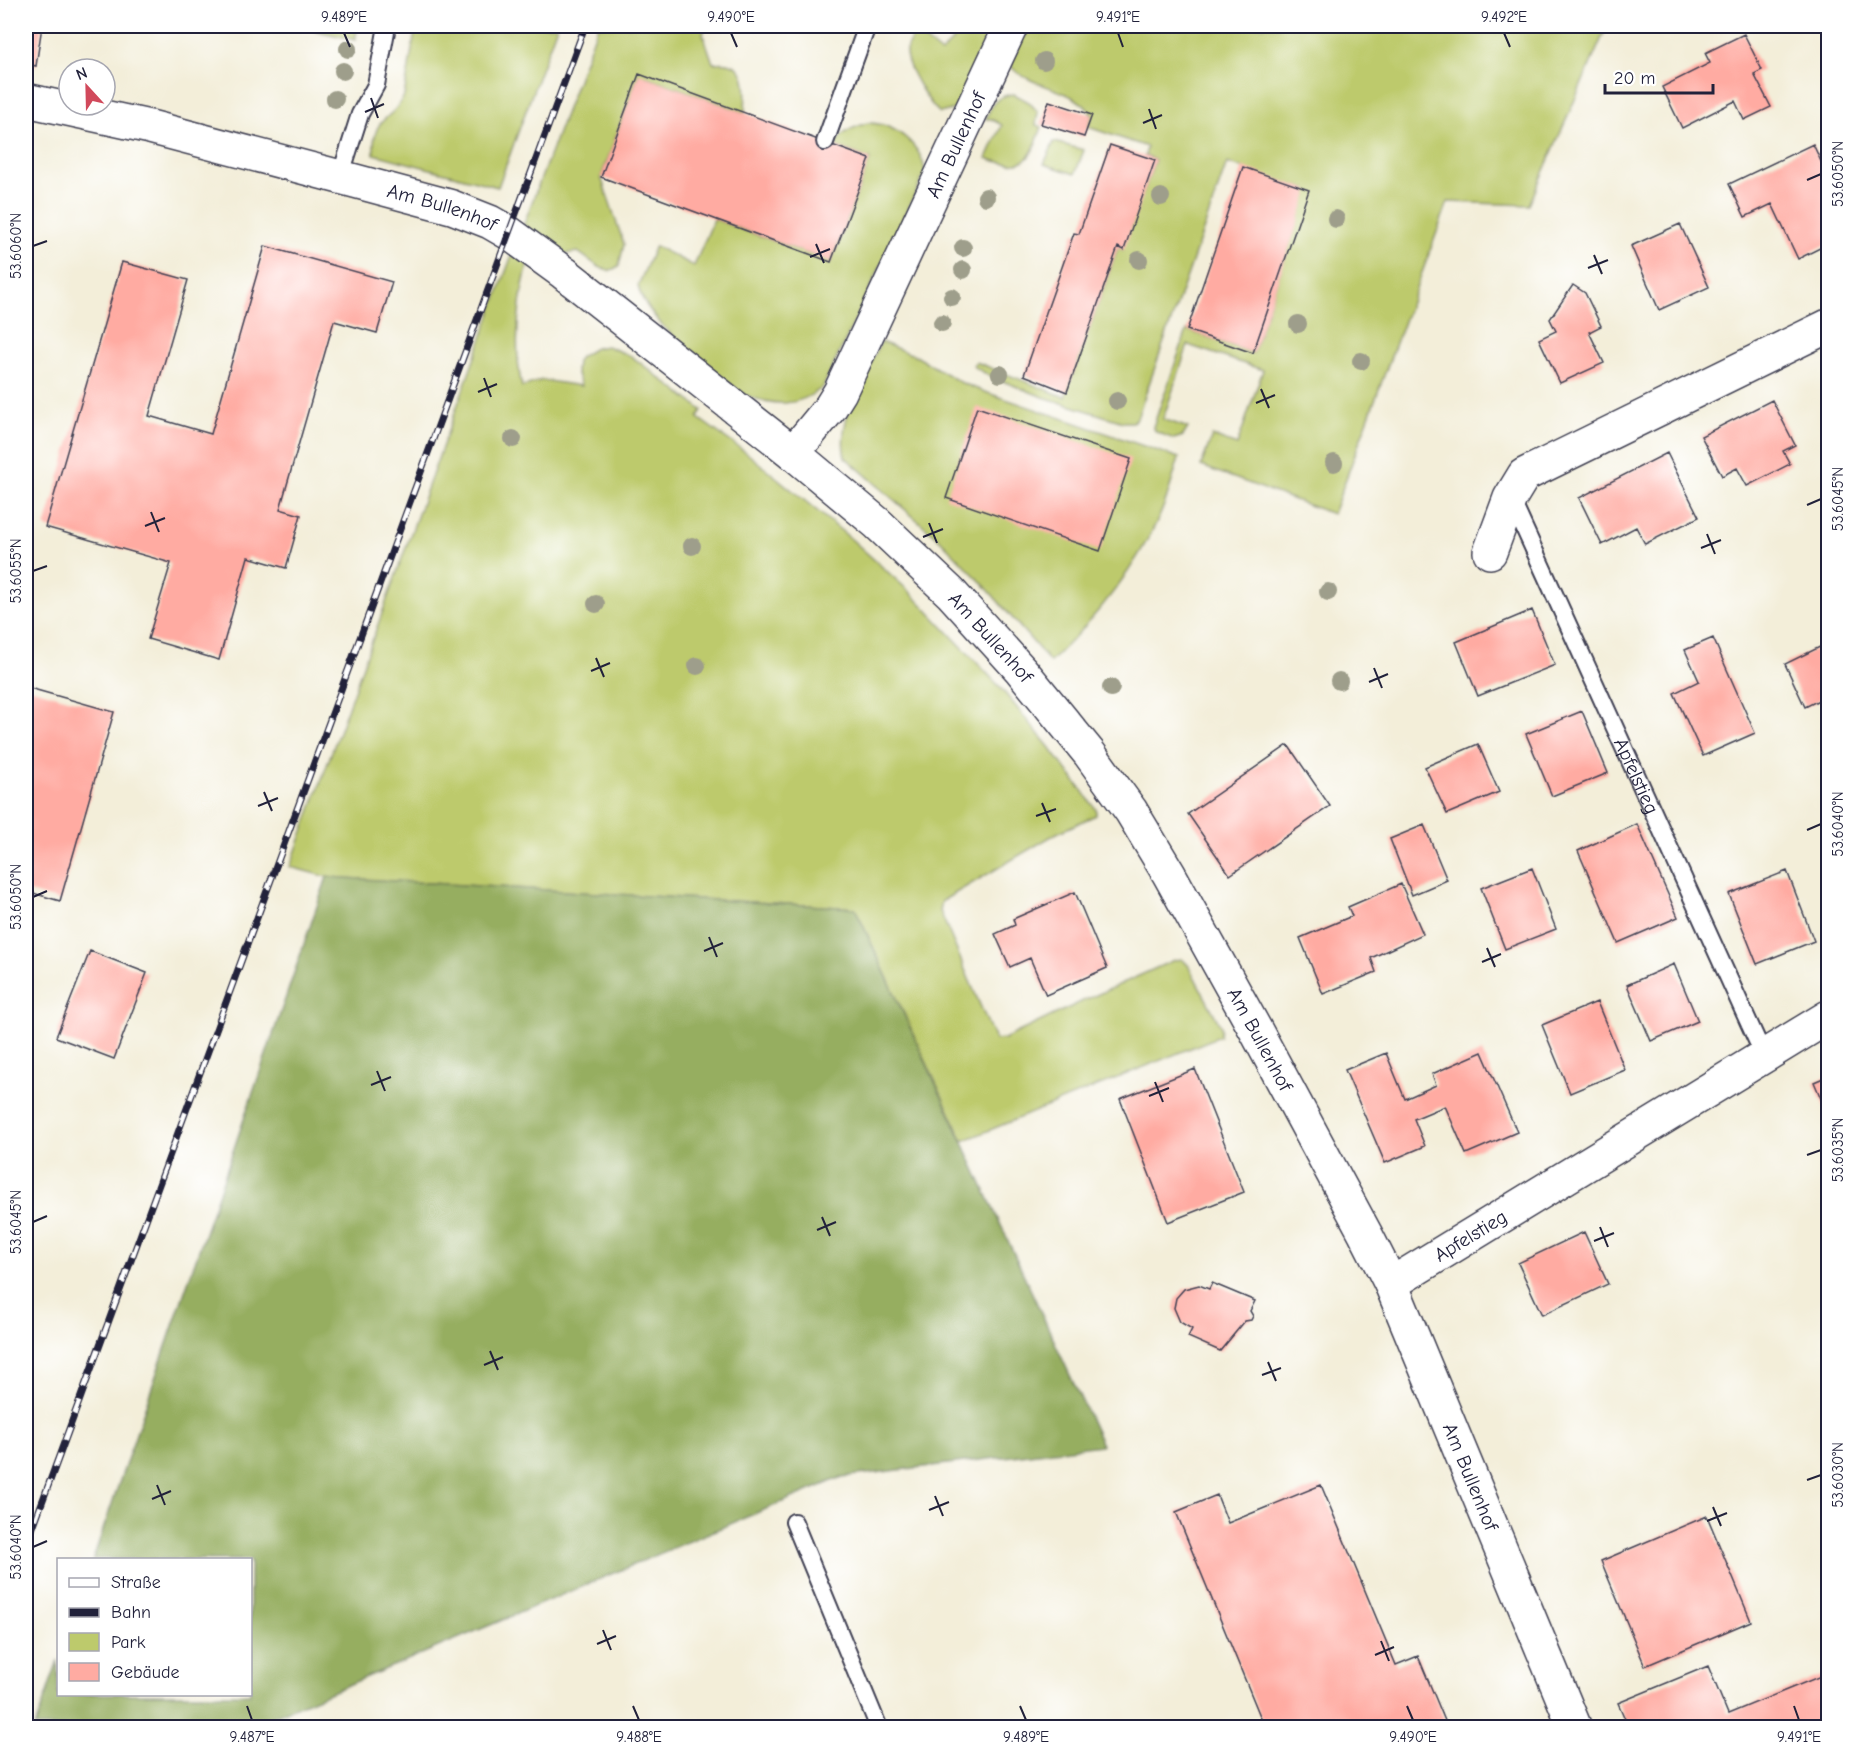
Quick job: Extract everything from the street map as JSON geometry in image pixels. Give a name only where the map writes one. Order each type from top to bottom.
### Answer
[{"type":"street","name":"Am Bullenhof","points":[[793,453],[840,392],[1011,26]]},
{"type":"street","name":"Am Bullenhof","points":[[26,100],[150,128],[340,177],[452,207],[490,222],[564,273],[793,453],[886,530],[951,593],[1044,697],[1110,781],[1169,874],[1339,1184],[1391,1284],[1575,1728]]},
{"type":"street","points":[[1490,552],[1510,498],[1524,475],[1828,326]]},
{"type":"street","name":"Apfelstieg","points":[[1391,1284],[1828,1017]]},
{"type":"lane","points":[[340,177],[360,114],[376,85],[387,26]]},
{"type":"lane","points":[[825,142],[867,26]]},
{"type":"lane","name":"Apfelstieg","points":[[1510,498],[1764,1056]]},
{"type":"lane","points":[[794,1522],[879,1728]]},
{"type":"green space","points":[[297,26],[358,26],[355,40]]},
{"type":"green space","points":[[416,26],[557,26],[498,187],[374,154],[374,141],[379,125],[394,111],[404,96]]},
{"type":"green space","points":[[598,26],[706,26],[703,34],[713,63],[734,65],[740,70],[746,94],[745,113],[639,74],[601,177],[624,244],[619,266],[610,271],[599,267],[578,252],[565,254],[522,229]]},
{"type":"green space","points":[[966,26],[996,26],[955,109],[940,113],[913,75],[906,51],[914,34],[918,34],[941,53]]},
{"type":"green space","points":[[1028,26],[1607,26],[1529,205],[1448,202],[1333,514],[1201,466],[1212,436],[1237,445],[1263,370],[1188,345],[1163,419],[1188,428],[1183,436],[1174,439],[1156,432],[1153,427],[1187,330],[1253,353],[1308,190],[1227,163],[1137,418],[1133,422],[1123,422],[1043,397],[990,376],[974,367],[976,362],[1065,397],[1118,247],[1123,250],[1155,160],[1145,156],[1147,147],[1088,127],[1092,115],[1076,99],[1021,75],[1012,68],[1011,63]]},
{"type":"green space","points":[[1014,94],[1029,102],[1038,112],[1036,125],[1042,127],[1027,159],[1015,163],[1003,163],[987,158],[1002,125],[986,119],[995,102],[1003,96]]},
{"type":"green space","points":[[867,123],[897,131],[913,145],[919,154],[925,173],[823,387],[795,402],[776,403],[744,395],[667,331],[644,300],[638,286],[655,246],[694,266],[714,219],[831,262],[870,159],[835,146],[844,133]]},
{"type":"green space","points":[[1054,142],[1084,150],[1075,174],[1044,164]]},
{"type":"green space","points":[[513,252],[528,263],[517,340],[522,387],[542,380],[581,386],[576,371],[577,361],[595,348],[607,346],[631,356],[702,410],[698,418],[748,454],[849,537],[910,592],[999,686],[1096,809],[1096,815],[1057,833],[942,901],[940,911],[995,1040],[1004,1039],[1174,960],[1182,959],[1188,965],[1221,1027],[1220,1036],[963,1141],[855,908],[327,877],[290,867]]},
{"type":"green space","points":[[881,342],[916,356],[960,382],[982,391],[1179,458],[1163,508],[1150,536],[1126,575],[1098,612],[1050,662],[984,585],[940,540],[845,457],[843,443],[848,413]]},
{"type":"green space","points":[[327,877],[855,908],[1102,1445],[842,1477],[248,1727],[35,1727],[57,1663],[57,1696],[252,1696],[252,1558],[93,1558]]},
{"type":"building","points":[[26,26],[42,26],[36,66],[26,64]]},
{"type":"building","points":[[1744,34],[1762,70],[1754,74],[1771,107],[1744,120],[1735,101],[1682,128],[1662,87],[1710,63],[1705,53]]},
{"type":"building","points":[[639,74],[870,159],[831,262],[601,177]]},
{"type":"building","points":[[1049,101],[1092,115],[1084,137],[1041,124]]},
{"type":"building","points":[[1813,144],[1828,177],[1828,244],[1798,259],[1772,204],[1745,217],[1729,184]]},
{"type":"building","points":[[1110,145],[1155,160],[1124,250],[1118,247],[1067,392],[1024,375],[1074,233],[1079,234]]},
{"type":"building","points":[[1243,167],[1309,190],[1253,353],[1187,330]]},
{"type":"building","points":[[1680,224],[1709,287],[1659,310],[1631,246]]},
{"type":"building","points":[[265,246],[392,282],[377,333],[334,321],[280,509],[301,515],[286,568],[248,557],[219,660],[148,639],[171,563],[45,527],[122,262],[188,280],[149,416],[211,434]]},
{"type":"building","points":[[1573,285],[1585,293],[1601,326],[1589,332],[1604,363],[1560,383],[1539,339],[1556,331],[1550,319]]},
{"type":"building","points":[[1772,400],[1795,445],[1783,451],[1790,464],[1747,486],[1737,468],[1722,476],[1701,436]]},
{"type":"building","points":[[977,407],[1131,459],[1100,551],[946,498]]},
{"type":"building","points":[[1667,453],[1699,517],[1645,544],[1636,527],[1602,545],[1579,498]]},
{"type":"building","points":[[1532,610],[1555,665],[1478,696],[1456,642]]},
{"type":"building","points":[[1713,638],[1755,733],[1703,756],[1674,693],[1699,681],[1685,650]]},
{"type":"building","points":[[1828,643],[1828,708],[1823,698],[1805,707],[1785,664]]},
{"type":"building","points":[[26,687],[114,712],[60,901],[26,891]]},
{"type":"building","points":[[1582,711],[1608,773],[1552,796],[1526,734]]},
{"type":"building","points":[[1478,744],[1499,792],[1447,814],[1425,767]]},
{"type":"building","points":[[1288,745],[1330,806],[1230,875],[1188,814]]},
{"type":"building","points":[[1637,824],[1678,917],[1618,943],[1578,851]]},
{"type":"building","points":[[1424,825],[1447,880],[1412,895],[1390,839]]},
{"type":"building","points":[[1532,868],[1556,929],[1505,949],[1481,888]]},
{"type":"building","points":[[1787,871],[1814,941],[1757,964],[1729,894]]},
{"type":"building","points":[[1401,884],[1423,934],[1371,958],[1376,972],[1323,994],[1300,938],[1352,916],[1348,907]]},
{"type":"building","points":[[1075,892],[1107,968],[1046,995],[1030,958],[1010,967],[995,934],[1015,925],[1013,919]]},
{"type":"building","points":[[90,951],[147,973],[114,1059],[56,1037]]},
{"type":"building","points":[[1674,964],[1698,1021],[1651,1041],[1627,985]]},
{"type":"building","points":[[1597,1002],[1625,1070],[1570,1093],[1542,1025]]},
{"type":"building","points":[[1482,1052],[1517,1132],[1466,1154],[1445,1106],[1414,1119],[1425,1146],[1385,1163],[1345,1070],[1386,1053],[1405,1099],[1436,1085],[1432,1074]]},
{"type":"building","points":[[1195,1069],[1244,1192],[1168,1222],[1120,1099]]},
{"type":"building","points":[[1828,1076],[1828,1115],[1814,1082]]},
{"type":"building","points":[[1584,1232],[1608,1284],[1542,1315],[1518,1263]]},
{"type":"building","points":[[1212,1283],[1255,1301],[1250,1311],[1253,1316],[1251,1320],[1245,1321],[1220,1351],[1188,1337],[1192,1329],[1180,1322],[1174,1308],[1176,1298],[1184,1289],[1199,1285],[1209,1289]]},
{"type":"building","points":[[1321,1485],[1396,1665],[1418,1656],[1448,1728],[1265,1728],[1176,1512],[1217,1495],[1228,1523]]},
{"type":"building","points":[[1707,1516],[1751,1621],[1645,1666],[1601,1561]]},
{"type":"building","points":[[1708,1666],[1728,1714],[1828,1673],[1828,1728],[1629,1728],[1618,1703]]},
{"type":"railway","points":[[26,1546],[585,26]]}]
